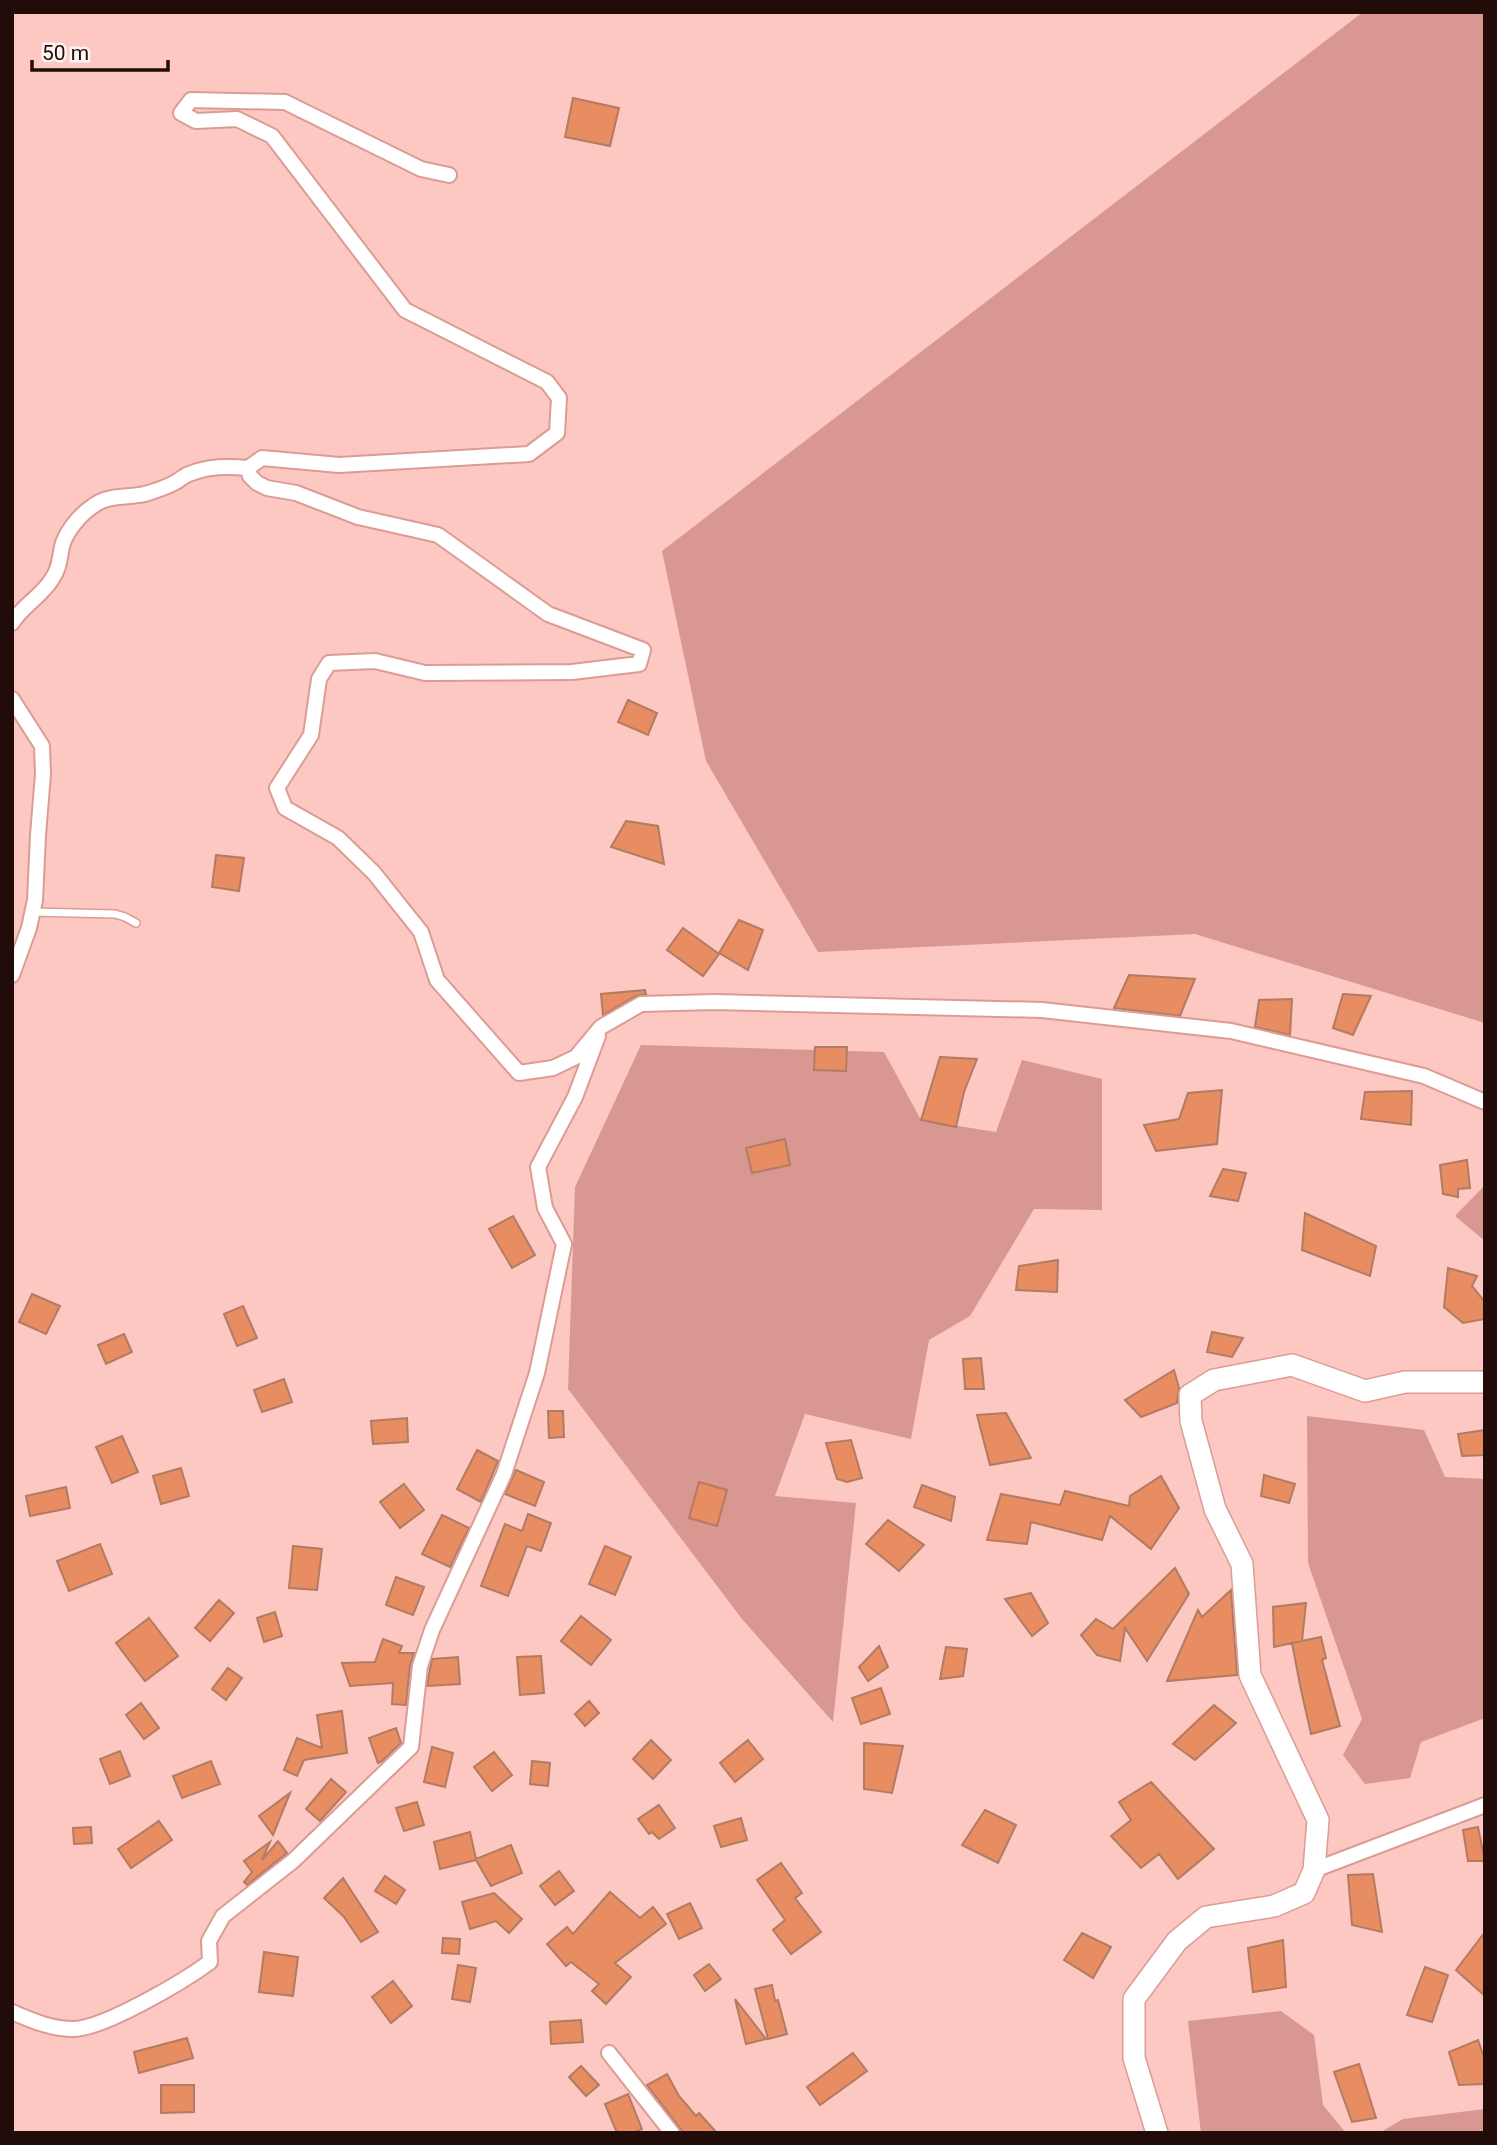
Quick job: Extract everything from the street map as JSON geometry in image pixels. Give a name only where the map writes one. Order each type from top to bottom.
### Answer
[{"type":"street","points":[[12,623],[43,593],[54,578],[61,562],[63,544],[70,530],[95,504],[122,496],[149,493],[174,483],[187,474],[206,469],[222,466],[248,468],[262,458],[339,465],[529,454],[556,433],[559,398],[547,383],[405,310],[272,136],[237,119],[196,121],[181,113],[191,100],[285,102],[421,169],[449,175]]},
{"type":"street","points":[[248,468],[250,476],[267,488],[296,493],[358,517],[438,535],[548,614],[643,650],[639,664],[572,672],[425,673],[375,661],[329,663],[319,679],[311,735],[277,788],[285,808],[338,838],[374,873],[421,932],[437,980],[519,1073],[553,1068],[576,1057],[601,1027],[641,1004],[714,1002],[1042,1010],[1231,1031],[1424,1076],[1485,1102]]},
{"type":"street","points":[[12,699],[42,746],[43,774],[35,900],[12,975]]},
{"type":"street","points":[[12,2012],[41,2025],[76,2029],[100,2022],[186,1980],[210,1962],[209,1941],[223,1916],[293,1861],[411,1746],[420,1666],[432,1630],[504,1474],[537,1373],[564,1244],[545,1208],[538,1167],[575,1097],[601,1027]]},
{"type":"street","points":[[1157,2133],[1134,2058],[1134,1999],[1177,1941],[1206,1917],[1274,1906],[1304,1894],[1314,1870],[1318,1820],[1250,1675],[1242,1564],[1215,1509],[1191,1421],[1191,1395],[1214,1380],[1292,1365],[1364,1391],[1405,1382],[1485,1382]]},
{"type":"street","points":[[1314,1870],[1485,1805]]},
{"type":"street","points":[[609,2053],[672,2133]]},
{"type":"lane","points":[[32,912],[104,913],[125,917],[136,923]]},
{"type":"shaded area","points":[[1363,12],[1485,12],[1485,1023],[1195,934],[818,952],[706,761],[662,551]]},
{"type":"shaded area","points":[[641,1045],[884,1052],[921,1120],[996,1132],[1022,1060],[1102,1079],[1102,1210],[1034,1209],[970,1316],[929,1340],[911,1439],[805,1414],[775,1496],[856,1503],[833,1722],[742,1619],[568,1389],[575,1187]]},
{"type":"shaded area","points":[[1485,1185],[1485,1241],[1455,1216]]},
{"type":"shaded area","points":[[1307,1416],[1424,1430],[1445,1477],[1485,1479],[1485,1718],[1421,1742],[1410,1778],[1365,1784],[1343,1755],[1362,1719],[1308,1563]]},
{"type":"shaded area","points":[[1281,2011],[1314,2035],[1323,2105],[1346,2133],[1201,2133],[1188,2021]]},
{"type":"shaded area","points":[[1485,2109],[1485,2133],[1379,2133],[1403,2119]]},
{"type":"building","points":[[573,98],[619,108],[610,146],[565,137]]},
{"type":"building","points":[[628,700],[657,713],[648,735],[618,722]]},
{"type":"building","points":[[626,821],[658,826],[664,864],[611,847]]},
{"type":"building","points":[[216,855],[244,858],[239,891],[212,887]]},
{"type":"building","points":[[739,920],[763,930],[748,970],[719,953]]},
{"type":"building","points":[[683,928],[719,954],[703,976],[667,950]]},
{"type":"building","points":[[1129,975],[1195,979],[1180,1016],[1114,1008]]},
{"type":"building","points":[[645,990],[646,994],[636,996],[603,1015],[601,994]]},
{"type":"building","points":[[1343,994],[1371,996],[1353,1035],[1333,1028]]},
{"type":"building","points":[[1292,999],[1290,1035],[1255,1027],[1259,1000]]},
{"type":"building","points":[[815,1047],[847,1047],[846,1071],[814,1070]]},
{"type":"building","points":[[940,1057],[977,1059],[964,1092],[956,1127],[921,1120]]},
{"type":"building","points":[[1222,1090],[1217,1144],[1156,1151],[1144,1125],[1179,1119],[1188,1093]]},
{"type":"building","points":[[1412,1091],[1411,1125],[1361,1119],[1365,1092]]},
{"type":"building","points":[[785,1139],[790,1165],[752,1173],[746,1148]]},
{"type":"building","points":[[1467,1160],[1470,1188],[1458,1189],[1458,1197],[1443,1194],[1440,1165]]},
{"type":"building","points":[[1223,1169],[1246,1173],[1238,1201],[1210,1196]]},
{"type":"building","points":[[1305,1213],[1376,1246],[1370,1276],[1302,1250]]},
{"type":"building","points":[[513,1216],[535,1255],[512,1268],[489,1229]]},
{"type":"building","points":[[1058,1260],[1057,1292],[1016,1290],[1019,1266]]},
{"type":"building","points":[[1448,1268],[1477,1276],[1472,1286],[1485,1302],[1485,1319],[1463,1323],[1444,1307]]},
{"type":"building","points":[[32,1294],[60,1306],[46,1334],[19,1322]]},
{"type":"building","points":[[243,1306],[257,1338],[237,1346],[224,1314]]},
{"type":"building","points":[[1212,1332],[1243,1338],[1232,1357],[1207,1352]]},
{"type":"building","points":[[124,1334],[132,1352],[106,1364],[98,1345]]},
{"type":"building","points":[[981,1358],[984,1389],[965,1389],[963,1359]]},
{"type":"building","points":[[1174,1370],[1179,1388],[1177,1403],[1141,1417],[1125,1400]]},
{"type":"building","points":[[284,1379],[292,1402],[262,1412],[254,1390]]},
{"type":"building","points":[[548,1411],[563,1411],[564,1437],[549,1438]]},
{"type":"building","points":[[1006,1413],[1031,1458],[990,1465],[977,1415]]},
{"type":"building","points":[[407,1418],[408,1442],[373,1444],[371,1421]]},
{"type":"building","points":[[1485,1430],[1485,1455],[1462,1456],[1458,1434]]},
{"type":"building","points":[[122,1436],[138,1472],[112,1483],[96,1447]]},
{"type":"building","points":[[851,1440],[862,1478],[847,1482],[837,1479],[826,1443]]},
{"type":"building","points":[[477,1450],[498,1461],[481,1502],[457,1489]]},
{"type":"building","points":[[181,1468],[189,1496],[161,1504],[153,1476]]},
{"type":"building","points":[[516,1470],[544,1482],[535,1506],[505,1494]]},
{"type":"building","points":[[1264,1475],[1295,1484],[1289,1503],[1261,1496]]},
{"type":"building","points":[[1161,1476],[1179,1508],[1151,1549],[1110,1516],[1102,1540],[1031,1522],[1027,1544],[987,1540],[1001,1494],[1060,1505],[1065,1491],[1129,1506],[1130,1496]]},
{"type":"building","points":[[699,1482],[727,1490],[717,1526],[689,1518]]},
{"type":"building","points":[[404,1484],[424,1510],[400,1528],[380,1502]]},
{"type":"building","points":[[922,1485],[955,1497],[951,1521],[914,1507]]},
{"type":"building","points":[[66,1487],[70,1508],[30,1516],[26,1496]]},
{"type":"building","points":[[528,1514],[551,1523],[541,1551],[527,1546],[508,1596],[481,1586],[505,1524],[522,1531]]},
{"type":"building","points":[[442,1515],[469,1528],[450,1567],[422,1554]]},
{"type":"building","points":[[888,1520],[924,1545],[899,1571],[866,1544]]},
{"type":"building","points":[[100,1544],[112,1574],[69,1591],[57,1561]]},
{"type":"building","points":[[293,1546],[322,1549],[317,1590],[289,1588]]},
{"type":"building","points":[[605,1546],[631,1557],[615,1595],[589,1584]]},
{"type":"building","points":[[1175,1568],[1189,1594],[1147,1661],[1125,1628],[1120,1661],[1097,1655],[1081,1635],[1096,1619],[1113,1629]]},
{"type":"building","points":[[396,1577],[424,1587],[413,1615],[386,1605]]},
{"type":"building","points":[[1231,1590],[1237,1675],[1167,1681],[1198,1610],[1202,1617]]},
{"type":"building","points":[[1031,1593],[1048,1623],[1032,1636],[1005,1599]]},
{"type":"building","points":[[219,1600],[234,1613],[210,1641],[195,1628]]},
{"type":"building","points":[[1306,1603],[1302,1641],[1274,1647],[1273,1607]]},
{"type":"building","points":[[275,1612],[282,1636],[264,1642],[257,1618]]},
{"type":"building","points":[[581,1616],[611,1640],[591,1665],[561,1641]]},
{"type":"building","points":[[149,1618],[178,1656],[145,1681],[116,1643]]},
{"type":"building","points":[[1321,1637],[1326,1658],[1322,1660],[1340,1726],[1311,1734],[1292,1643]]},
{"type":"building","points":[[383,1639],[402,1646],[399,1653],[414,1653],[410,1665],[406,1705],[392,1704],[393,1683],[350,1686],[342,1663],[375,1662]]},
{"type":"building","points":[[879,1646],[888,1667],[868,1681],[859,1667]]},
{"type":"building","points":[[946,1647],[967,1649],[963,1676],[940,1679]]},
{"type":"building","points":[[541,1656],[544,1693],[520,1695],[517,1657]]},
{"type":"building","points":[[458,1657],[460,1684],[427,1686],[432,1659]]},
{"type":"building","points":[[228,1668],[242,1678],[226,1700],[212,1689]]},
{"type":"building","points":[[881,1688],[890,1714],[861,1724],[852,1698]]},
{"type":"building","points":[[589,1701],[599,1713],[585,1726],[575,1714]]},
{"type":"building","points":[[141,1703],[159,1728],[144,1739],[126,1715]]},
{"type":"building","points":[[1214,1705],[1236,1723],[1195,1760],[1173,1744]]},
{"type":"building","points":[[342,1711],[347,1753],[304,1760],[297,1776],[284,1770],[297,1738],[322,1748],[317,1715]]},
{"type":"building","points":[[396,1728],[401,1743],[378,1763],[369,1738]]},
{"type":"building","points":[[651,1740],[671,1760],[653,1779],[633,1759]]},
{"type":"building","points":[[748,1740],[763,1759],[735,1782],[720,1763]]},
{"type":"building","points":[[864,1743],[903,1746],[892,1793],[864,1789]]},
{"type":"building","points":[[432,1747],[453,1753],[445,1787],[424,1782]]},
{"type":"building","points":[[120,1751],[130,1776],[110,1784],[100,1759]]},
{"type":"building","points":[[494,1752],[512,1775],[492,1791],[474,1767]]},
{"type":"building","points":[[211,1761],[220,1784],[182,1798],[173,1776]]},
{"type":"building","points":[[532,1761],[550,1763],[548,1786],[530,1784]]},
{"type":"building","points":[[331,1779],[346,1792],[320,1821],[306,1809]]},
{"type":"building","points":[[1151,1782],[1214,1849],[1178,1879],[1159,1854],[1141,1868],[1111,1836],[1131,1820],[1119,1802]]},
{"type":"building","points":[[290,1793],[273,1835],[259,1816]]},
{"type":"building","points":[[417,1802],[424,1825],[404,1831],[396,1808]]},
{"type":"building","points":[[659,1805],[675,1828],[659,1839],[652,1832],[649,1834],[638,1819]]},
{"type":"building","points":[[985,1810],[1016,1825],[998,1863],[962,1845]]},
{"type":"building","points":[[741,1818],[747,1840],[721,1847],[714,1826]]},
{"type":"building","points":[[159,1821],[172,1840],[131,1868],[118,1849]]},
{"type":"building","points":[[91,1827],[92,1843],[74,1844],[73,1828]]},
{"type":"building","points":[[1478,1827],[1485,1861],[1468,1861],[1463,1830]]},
{"type":"building","points":[[470,1832],[476,1859],[511,1845],[522,1873],[491,1886],[476,1860],[440,1869],[434,1842]]},
{"type":"building","points":[[278,1841],[287,1853],[247,1885],[244,1882],[252,1872],[244,1861],[270,1842],[262,1860]]},
{"type":"building","points":[[781,1863],[802,1893],[795,1898],[821,1932],[791,1954],[773,1930],[785,1920],[757,1880]]},
{"type":"building","points":[[559,1871],[574,1891],[555,1905],[540,1886]]},
{"type":"building","points":[[1373,1874],[1382,1932],[1352,1925],[1348,1875]]},
{"type":"building","points":[[385,1876],[405,1890],[396,1904],[375,1891]]},
{"type":"building","points":[[343,1878],[378,1932],[361,1942],[344,1917],[324,1898]]},
{"type":"building","points":[[610,1892],[640,1918],[653,1907],[666,1924],[615,1963],[631,1977],[606,2004],[592,1991],[599,1984],[571,1962],[566,1966],[547,1944],[567,1927],[573,1934]]},
{"type":"building","points":[[494,1893],[522,1919],[509,1933],[496,1921],[470,1929],[462,1902]]},
{"type":"building","points":[[690,1903],[702,1928],[679,1939],[667,1914]]},
{"type":"building","points":[[1485,1932],[1485,1996],[1456,1970]]},
{"type":"building","points":[[1082,1933],[1111,1947],[1093,1978],[1064,1960]]},
{"type":"building","points":[[443,1938],[460,1939],[459,1954],[442,1953]]},
{"type":"building","points":[[1283,1940],[1286,1987],[1253,1992],[1248,1948]]},
{"type":"building","points":[[264,1952],[298,1957],[293,1996],[259,1992]]},
{"type":"building","points":[[709,1964],[721,1979],[705,1991],[694,1975]]},
{"type":"building","points":[[458,1965],[476,1968],[470,2002],[452,1999]]},
{"type":"building","points":[[1425,1967],[1448,1975],[1432,2022],[1407,2015]]},
{"type":"building","points":[[393,1981],[412,2006],[391,2023],[372,1997]]},
{"type":"building","points":[[772,1985],[787,2034],[768,2039],[755,1989]]},
{"type":"building","points":[[735,1999],[766,2039],[746,2044]]},
{"type":"building","points":[[581,2020],[583,2042],[551,2044],[550,2022]]},
{"type":"building","points":[[187,2038],[193,2058],[139,2073],[134,2052]]},
{"type":"building","points":[[1478,2040],[1485,2060],[1485,2084],[1459,2085],[1449,2052]]},
{"type":"building","points":[[853,2053],[867,2071],[820,2105],[807,2087]]},
{"type":"building","points":[[1359,2064],[1376,2118],[1352,2122],[1334,2072]]},
{"type":"building","points":[[581,2066],[599,2085],[586,2096],[569,2077]]},
{"type":"building","points":[[667,2074],[679,2096],[696,2116],[699,2113],[717,2133],[684,2133],[647,2085]]},
{"type":"building","points":[[161,2085],[194,2085],[194,2112],[161,2113]]},
{"type":"building","points":[[628,2094],[642,2129],[633,2133],[617,2133],[605,2104]]}]
